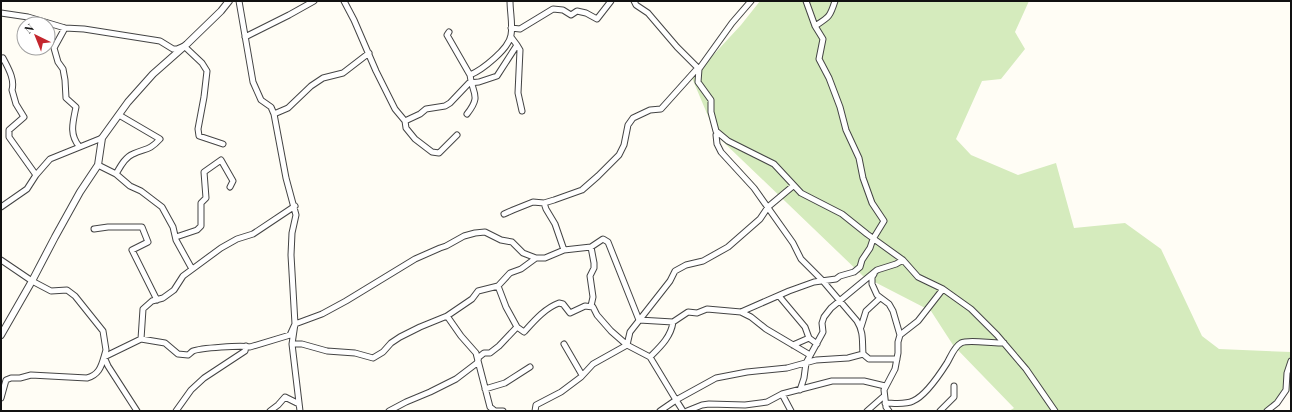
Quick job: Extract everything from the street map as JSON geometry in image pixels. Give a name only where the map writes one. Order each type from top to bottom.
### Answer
[{"type":"street","points":[[1,207],[23,193],[50,159],[102,138],[128,102],[153,74],[221,11],[229,1]]},
{"type":"street","points":[[239,1],[253,82],[261,100],[271,107],[274,114],[286,178],[295,206],[296,215],[292,233],[290,255],[295,324],[292,344],[300,411]]},
{"type":"street","points":[[245,37],[314,1]]},
{"type":"street","points":[[344,1],[395,109],[405,121],[406,128],[415,139],[432,152],[439,153],[457,135]]},
{"type":"street","points":[[510,1],[511,36],[520,50],[518,93],[522,111]]},
{"type":"street","points":[[511,28],[520,29],[553,9],[563,10],[571,15],[577,11],[586,13],[596,19],[611,1]]},
{"type":"street","points":[[634,1],[636,5],[648,14],[698,69],[698,82],[711,100],[711,112],[716,130],[728,141],[774,164],[801,193],[842,214],[873,239],[903,260],[918,277],[944,289],[971,309],[1004,342],[1026,369],[1055,411]]},
{"type":"street","points":[[504,214],[533,202],[544,203],[582,190],[619,155],[624,145],[628,125],[633,118],[650,110],[661,109],[698,69],[732,23],[751,1]]},
{"type":"street","points":[[741,312],[789,291],[822,280],[836,279],[840,276],[854,272],[860,267],[862,260],[884,221],[872,202],[863,178],[859,158],[846,130],[838,100],[829,78],[819,60],[822,39],[815,26],[806,1]]},
{"type":"street","points":[[815,26],[828,18],[835,1]]},
{"type":"street","points":[[1,13],[28,17],[65,28],[84,29],[160,41],[177,50],[184,46]]},
{"type":"street","points":[[65,28],[54,48],[58,62],[63,69],[66,98],[76,107],[72,127],[74,140],[79,146]]},
{"type":"street","points":[[449,32],[447,35],[470,75],[476,94],[475,101],[467,114]]},
{"type":"street","points":[[470,75],[494,59],[511,36]]},
{"type":"street","points":[[405,121],[420,114],[426,109],[445,106],[471,82],[479,82],[497,76],[517,45]]},
{"type":"street","points":[[184,46],[202,63],[207,71],[198,128],[199,136],[223,144]]},
{"type":"street","points":[[274,114],[288,108],[311,86],[323,78],[343,72],[369,53]]},
{"type":"street","points":[[1,60],[4,58],[12,77],[12,90],[16,104],[24,117],[9,130],[9,137],[36,175]]},
{"type":"street","points":[[116,174],[132,154],[152,148],[160,139],[119,115]]},
{"type":"street","points":[[716,135],[717,144],[721,152],[754,188],[793,243],[801,259],[822,280],[861,327],[863,337],[863,354]]},
{"type":"street","points":[[1,334],[32,281],[62,224],[98,165],[102,138]]},
{"type":"street","points":[[176,236],[197,230],[201,226],[201,203],[206,198],[204,172],[221,160],[233,181],[230,187]]},
{"type":"street","points":[[98,165],[116,174],[130,186],[141,191],[162,207],[173,227],[176,240],[192,269]]},
{"type":"street","points":[[535,411],[536,404],[561,392],[593,364],[627,345],[630,332],[676,272],[686,265],[703,261],[728,247],[760,219],[768,207],[793,186]]},
{"type":"street","points":[[544,203],[555,224],[564,250]]},
{"type":"street","points":[[141,339],[143,309],[152,301],[163,298],[174,290],[183,276],[222,248],[237,239],[253,234],[295,206]]},
{"type":"street","points":[[94,228],[142,227],[148,242],[132,250],[156,300]]},
{"type":"street","points":[[104,357],[141,339],[165,342],[178,354],[188,355],[193,351],[204,349],[250,347],[290,335],[295,324],[322,314],[415,259],[434,252],[464,236],[475,232],[485,232],[501,240],[512,242],[523,253],[536,258],[545,258],[564,250],[591,247],[603,239],[608,242],[639,320]]},
{"type":"street","points":[[591,247],[594,263],[594,268],[590,276],[593,298],[591,306]]},
{"type":"street","points":[[292,344],[302,344],[327,351],[355,352],[373,358],[383,352],[390,343],[400,337],[420,326],[447,316],[472,299],[478,291],[498,286],[510,273],[521,269],[536,258]]},
{"type":"street","points":[[1,260],[50,291],[68,290],[75,296],[103,331],[106,350],[101,369],[94,376],[87,378],[31,375],[20,378],[11,378],[6,380],[1,398]]},
{"type":"street","points":[[800,390],[804,378],[806,363],[823,332],[822,323],[824,317],[831,308],[877,270],[896,264],[903,260]]},
{"type":"street","points":[[877,270],[872,277],[872,284],[877,295],[889,304],[900,335],[895,369],[884,390],[886,407],[889,411]]},
{"type":"street","points":[[498,286],[506,307],[517,327],[524,332],[544,311],[551,306],[559,303],[563,304],[570,313],[585,306],[593,306],[597,315],[611,331],[627,345],[650,357],[683,411]]},
{"type":"street","points":[[900,335],[918,321],[944,289]]},
{"type":"street","points":[[779,296],[805,327],[809,338],[817,344]]},
{"type":"street","points":[[861,327],[866,312],[880,298]]},
{"type":"street","points":[[639,320],[673,322],[688,312],[697,313],[707,309],[741,312],[751,317],[766,329],[810,355]]},
{"type":"street","points":[[447,316],[461,336],[476,353],[477,363],[490,406],[495,411],[503,411]]},
{"type":"street","points":[[650,357],[663,344],[673,322]]},
{"type":"street","points":[[389,411],[456,379],[477,363],[479,357],[484,353],[490,353],[499,346],[517,327]]},
{"type":"street","points":[[793,345],[809,338]]},
{"type":"street","points":[[885,402],[911,402],[918,398],[933,382],[955,348],[960,344],[966,342],[993,344],[1004,342]]},
{"type":"street","points":[[564,344],[582,375]]},
{"type":"street","points":[[176,411],[191,390],[200,382],[245,351],[246,346]]},
{"type":"street","points":[[863,354],[869,359],[897,360]]},
{"type":"street","points":[[660,411],[676,400],[716,378],[747,372],[787,368],[828,358],[848,358],[863,354]]},
{"type":"street","points":[[104,357],[108,366],[137,411]]},
{"type":"street","points":[[1268,411],[1277,403],[1286,390],[1287,374],[1291,361]]},
{"type":"street","points":[[485,389],[505,383],[530,367]]},
{"type":"street","points":[[686,411],[709,404],[745,405],[767,402],[782,394],[832,381],[864,381],[886,386]]},
{"type":"street","points":[[940,411],[954,398],[954,386]]},
{"type":"street","points":[[782,394],[791,411]]},
{"type":"street","points":[[867,411],[884,396]]},
{"type":"street","points":[[270,411],[285,398],[299,404]]},
{"type":"green space","points":[[760,1],[1029,1],[1015,32],[1025,49],[1001,79],[982,81],[956,139],[971,155],[1018,175],[1056,163],[1074,228],[1125,223],[1161,249],[1202,336],[1219,349],[1291,352],[1291,389],[1272,411],[1009,411],[1014,408],[953,345],[931,311],[863,276],[716,135],[692,78],[741,25]]}]
